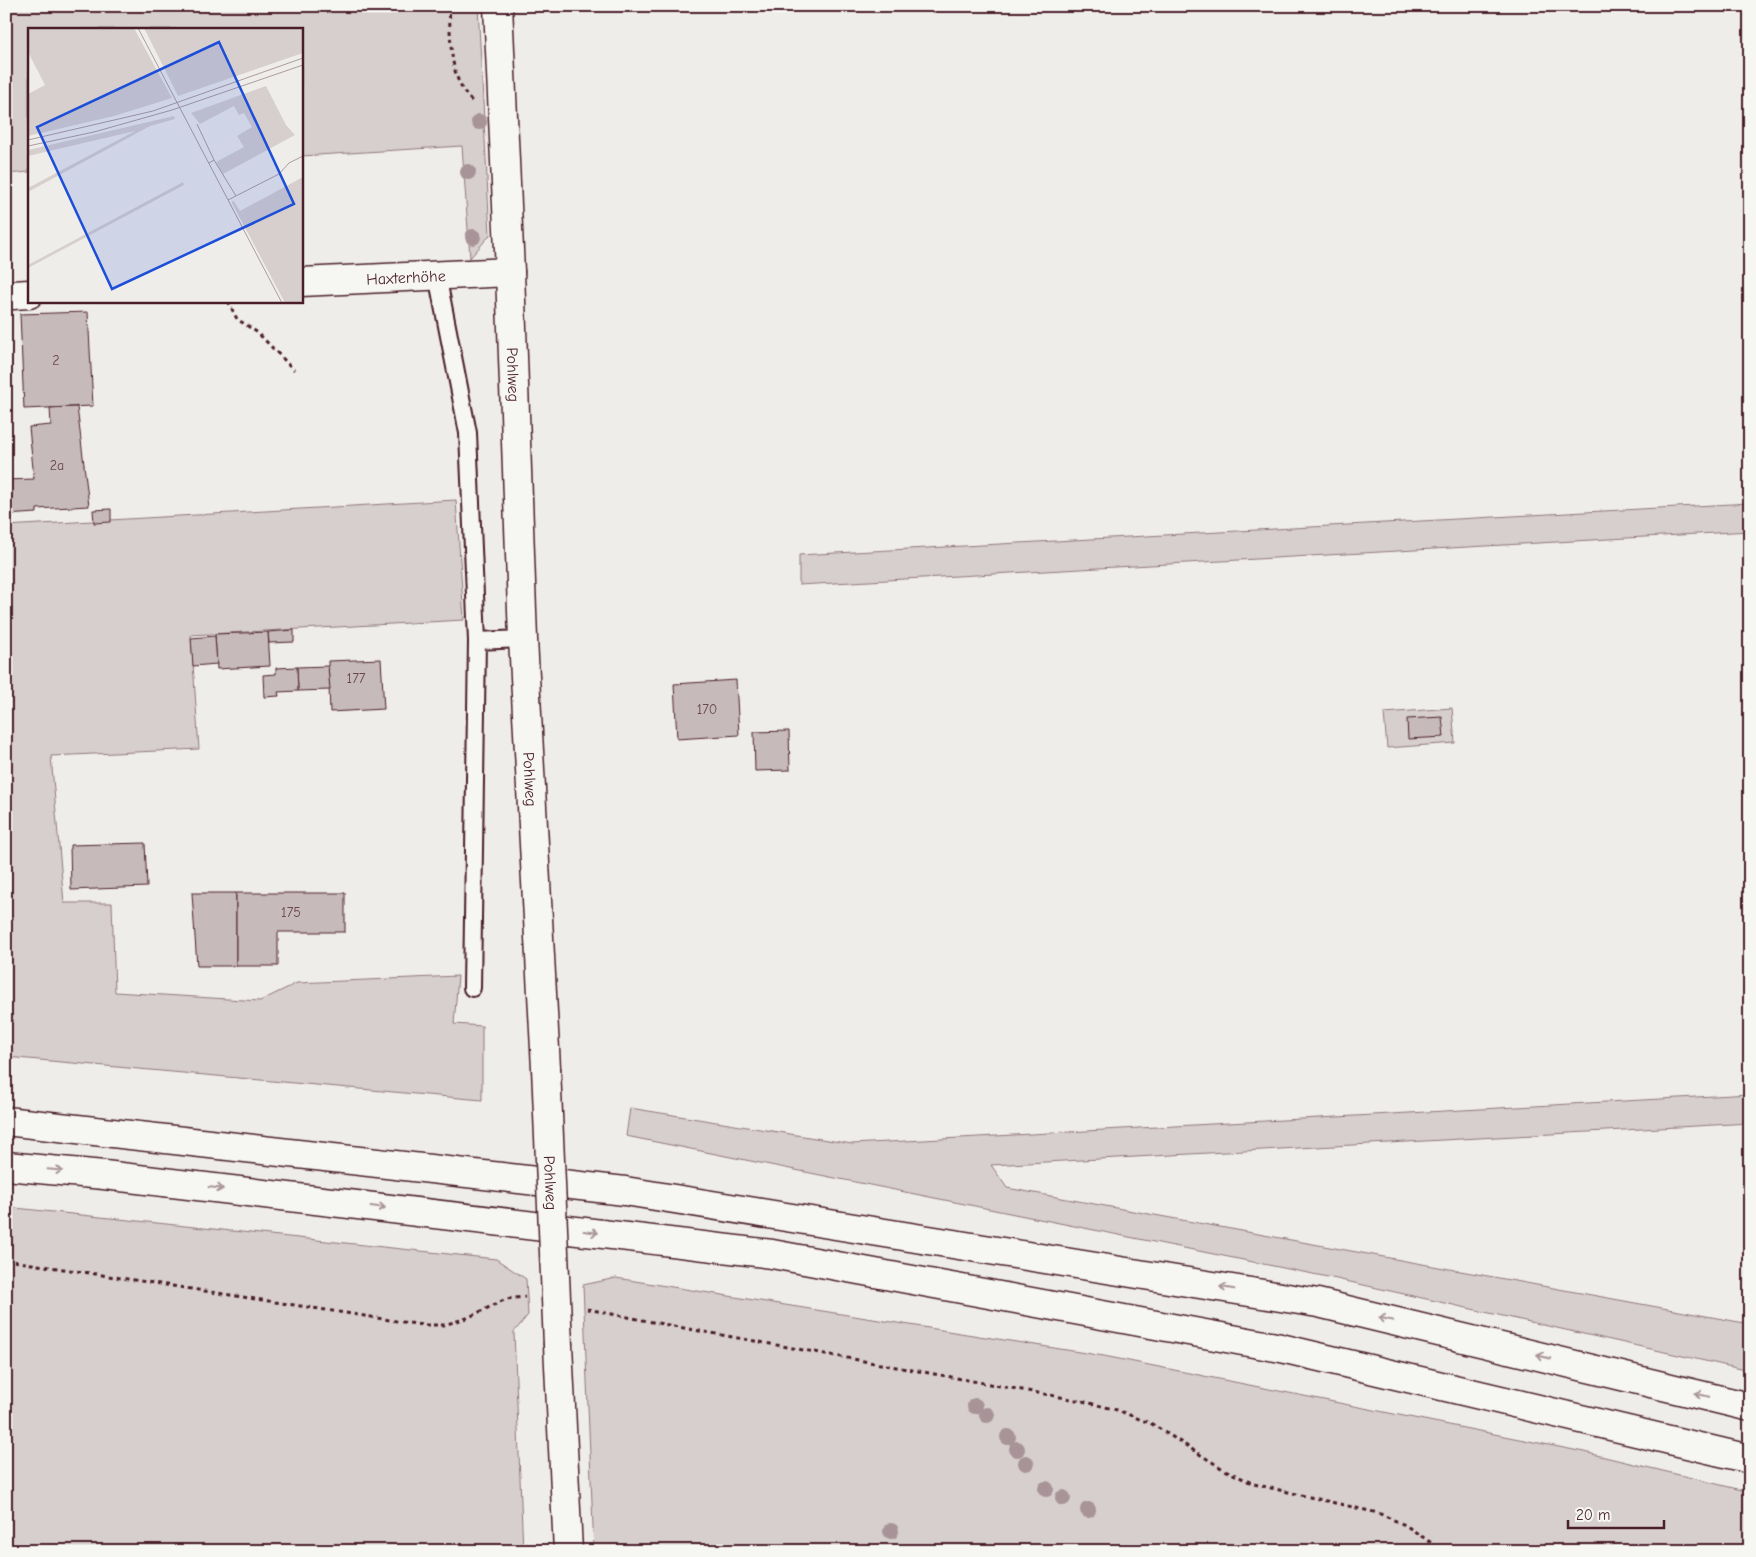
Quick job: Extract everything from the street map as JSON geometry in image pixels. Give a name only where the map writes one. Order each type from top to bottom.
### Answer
[{"type":"main road","name":"Pohlweg","points":[[498,6],[523,639],[546,1068],[568,1551]]},
{"type":"main road","name":"Haxterhöhe","points":[[302,282],[510,272]]},
{"type":"main road","points":[[6,1121],[625,1191],[1299,1300],[1328,1305],[1750,1407]]},
{"type":"main road","points":[[6,1166],[114,1176],[772,1254],[1281,1348],[1750,1459]]},
{"type":"lane","points":[[437,275],[468,432],[477,641],[472,988]]},
{"type":"lane","points":[[477,641],[523,639]]},
{"type":"path","points":[[449,6],[452,52],[461,89],[471,101],[502,108]]},
{"type":"path","points":[[228,302],[237,319],[258,333],[294,370]]},
{"type":"path","points":[[6,1260],[422,1325],[444,1325],[467,1318],[506,1299],[526,1296]]},
{"type":"path","points":[[583,1308],[678,1328],[1082,1401],[1117,1410],[1152,1424],[1223,1469],[1254,1484],[1378,1513],[1405,1526],[1430,1542],[1440,1551]]},
{"type":"shaded area","points":[[6,6],[478,6],[490,235],[470,258],[462,146],[302,156],[302,28],[28,28],[28,172],[6,174]]},
{"type":"shaded area","points":[[456,500],[464,620],[191,635],[199,749],[51,756],[64,903],[112,903],[115,992],[260,1001],[297,983],[458,976],[454,1024],[482,1026],[482,1100],[6,1057],[6,526]]},
{"type":"shaded area","points":[[1750,503],[1750,531],[799,585],[799,555]]},
{"type":"shaded area","points":[[1452,708],[1455,743],[1387,748],[1384,713]]},
{"type":"shaded area","points":[[1750,1094],[1750,1123],[991,1165],[1007,1188],[1750,1324],[1750,1371],[1323,1276],[626,1136],[630,1108],[852,1144]]},
{"type":"shaded area","points":[[6,1207],[496,1259],[526,1279],[528,1315],[514,1332],[523,1551],[6,1551]]},
{"type":"shaded area","points":[[616,1278],[1104,1356],[1584,1452],[1750,1492],[1750,1551],[594,1551],[583,1285]]},
{"type":"building","points":[[88,312],[93,406],[24,409],[20,314]]},
{"type":"building","points":[[77,407],[89,506],[37,509],[37,513],[6,515],[6,480],[34,479],[29,427],[51,425],[50,408]]},
{"type":"building","points":[[111,509],[111,522],[94,523],[93,510]]},
{"type":"building","points":[[294,630],[294,642],[269,643],[268,632]]},
{"type":"building","points":[[268,632],[270,666],[217,669],[215,634]]},
{"type":"building","points":[[215,636],[217,664],[193,666],[191,638]]},
{"type":"building","points":[[381,659],[384,709],[330,712],[328,661]]},
{"type":"building","points":[[328,666],[330,690],[298,691],[297,667]]},
{"type":"building","points":[[297,667],[298,691],[278,692],[279,696],[264,697],[263,675],[276,674],[276,668]]},
{"type":"building","points":[[736,680],[739,735],[677,739],[674,684]]},
{"type":"building","points":[[1442,717],[1444,737],[1408,739],[1407,719]]},
{"type":"building","points":[[789,731],[790,770],[755,771],[754,732]]},
{"type":"building","points":[[145,843],[147,887],[71,890],[70,845]]},
{"type":"building","points":[[192,893],[236,893],[236,966],[197,966]]},
{"type":"building","points":[[236,893],[345,893],[345,932],[278,932],[278,966],[236,966]]}]
